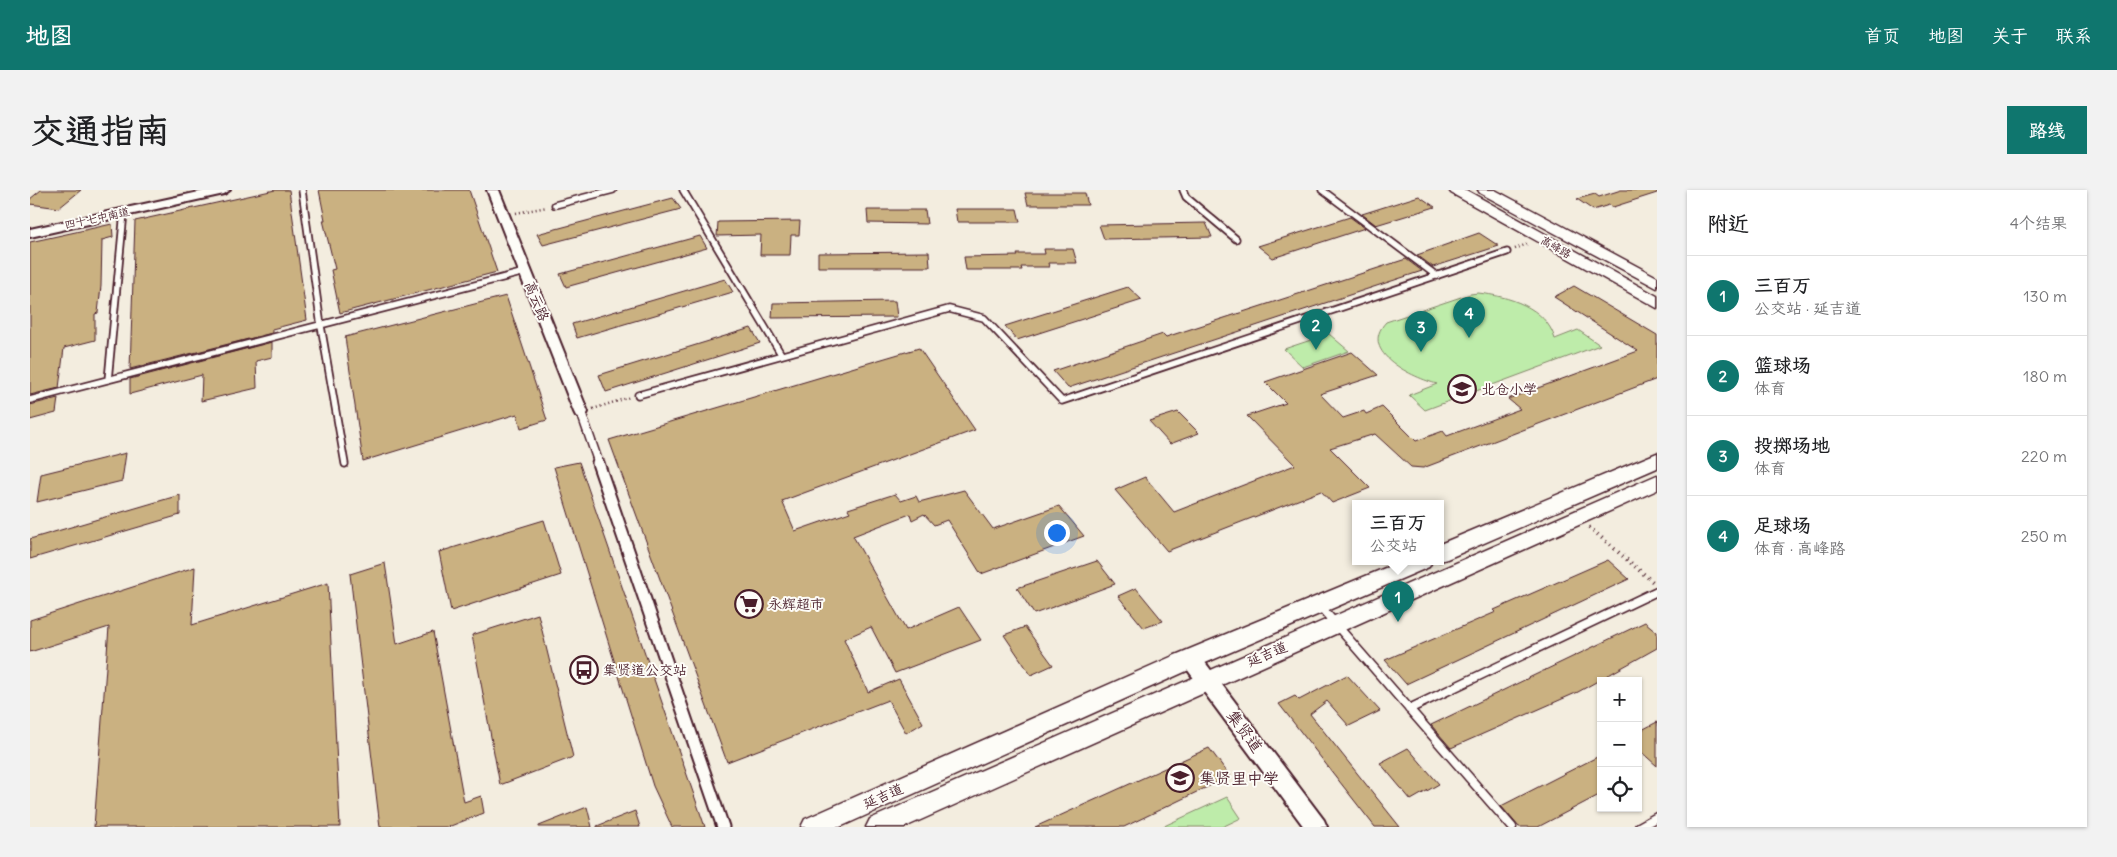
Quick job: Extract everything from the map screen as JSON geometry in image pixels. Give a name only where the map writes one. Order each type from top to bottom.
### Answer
[{"type":"main road","name":"高峰路","points":[[1456,190],[1657,303]]},
{"type":"main road","name":"高峰路","points":[[1485,190],[1657,283]]},
{"type":"main road","points":[[1444,551],[1657,460]]},
{"type":"main road","name":"延吉道","points":[[878,827],[1657,482]]},
{"type":"main road","name":"延吉道","points":[[813,827],[1186,661],[1413,565]]},
{"type":"street","name":"四十七中南道","points":[[30,232],[224,190]]},
{"type":"street","name":"高云路","points":[[494,190],[581,412]]},
{"type":"street","points":[[581,412],[723,827]]},
{"type":"street","name":"集贤道","points":[[1186,661],[1304,827]]},
{"type":"street","name":"集贤道","points":[[1202,683],[1317,827]]},
{"type":"lane","points":[[302,190],[321,326],[345,464]]},
{"type":"lane","points":[[555,205],[613,190]]},
{"type":"lane","points":[[683,190],[780,354]]},
{"type":"lane","points":[[1184,190],[1186,197],[1236,239]]},
{"type":"lane","points":[[1322,190],[1437,276]]},
{"type":"lane","points":[[108,380],[124,212]]},
{"type":"lane","points":[[638,395],[780,354],[949,309],[984,318],[1062,401],[1507,252]]},
{"type":"lane","points":[[30,400],[525,272]]},
{"type":"lane","points":[[1409,709],[1657,591]]},
{"type":"lane","points":[[1318,605],[1512,827]]},
{"type":"lane","points":[[1639,827],[1657,817]]},
{"type":"path","points":[[504,216],[555,205]]},
{"type":"path","points":[[1507,252],[1541,239]]},
{"type":"path","points":[[581,412],[638,395]]},
{"type":"path","points":[[1578,517],[1657,586]]},
{"type":"green space","points":[[1478,293],[1513,300],[1535,311],[1550,328],[1555,339],[1578,330],[1600,345],[1425,410],[1409,395],[1437,384],[1416,376],[1392,362],[1384,354],[1379,344],[1379,333],[1386,322]]},
{"type":"green space","points":[[1329,334],[1349,351],[1303,367],[1284,349]]},
{"type":"green space","points":[[1227,797],[1241,818],[1222,827],[1162,827]]},
{"type":"building","points":[[41,190],[81,190],[59,208],[30,204],[30,199]]},
{"type":"building","points":[[275,190],[289,190],[307,320],[272,329],[272,333],[130,369],[135,221]]},
{"type":"building","points":[[319,190],[469,190],[497,272],[340,313],[331,270],[335,269],[323,220],[325,220]]},
{"type":"building","points":[[1621,190],[1657,190],[1657,193],[1613,207],[1609,205],[1593,210],[1577,199],[1595,194],[1599,197]]},
{"type":"building","points":[[1025,193],[1085,193],[1088,205],[1028,205]]},
{"type":"building","points":[[1419,196],[1435,207],[1376,225],[1362,214]]},
{"type":"building","points":[[673,198],[681,209],[543,245],[537,234]]},
{"type":"building","points":[[955,209],[1017,209],[1020,222],[957,222]]},
{"type":"building","points":[[867,210],[925,210],[927,224],[868,223]]},
{"type":"building","points":[[1350,217],[1365,228],[1273,258],[1258,246]]},
{"type":"building","points":[[800,221],[799,235],[791,235],[790,255],[760,255],[761,235],[717,236],[718,222]]},
{"type":"building","points":[[1206,223],[1212,237],[1104,239],[1099,225]]},
{"type":"building","points":[[112,224],[113,237],[102,240],[101,286],[98,313],[95,314],[95,340],[64,348],[59,388],[30,395],[30,242]]},
{"type":"building","points":[[1479,233],[1499,246],[1433,267],[1417,255]]},
{"type":"building","points":[[700,236],[707,248],[566,287],[560,274]]},
{"type":"building","points":[[1044,249],[1073,249],[1077,263],[1048,263],[1049,267],[1021,267],[1022,270],[966,270],[964,257],[1045,254]]},
{"type":"building","points":[[929,252],[930,267],[818,267],[818,253]]},
{"type":"building","points":[[1406,259],[1422,271],[1068,388],[1053,371],[1163,334],[1166,337]]},
{"type":"building","points":[[725,279],[733,292],[577,338],[572,324]]},
{"type":"building","points":[[1574,286],[1657,335],[1657,379],[1423,468],[1411,467],[1375,434],[1330,448],[1370,488],[1332,503],[1321,491],[1167,551],[1115,490],[1145,477],[1174,512],[1295,465],[1247,416],[1286,403],[1265,382],[1352,352],[1378,375],[1320,394],[1343,418],[1364,411],[1366,414],[1382,407],[1416,441],[1443,431],[1447,436],[1520,409],[1508,399],[1638,351],[1554,297]]},
{"type":"building","points":[[1128,287],[1142,300],[1017,340],[1005,326]]},
{"type":"building","points":[[506,296],[547,420],[521,428],[517,414],[363,461],[345,337]]},
{"type":"building","points":[[895,301],[897,317],[772,318],[773,303]]},
{"type":"building","points":[[751,328],[760,343],[606,392],[599,375]]},
{"type":"building","points":[[272,342],[272,357],[256,361],[257,388],[201,401],[202,375],[130,394],[130,379]]},
{"type":"building","name":"永辉超市","points":[[919,348],[975,430],[782,501],[795,531],[850,512],[848,509],[895,494],[901,501],[916,496],[919,502],[964,490],[993,529],[1059,506],[1084,536],[981,574],[947,520],[934,525],[924,514],[912,520],[910,514],[853,536],[906,630],[959,607],[981,640],[895,673],[871,627],[844,639],[868,692],[899,679],[923,723],[906,733],[888,700],[727,762],[609,440]]},
{"type":"building","points":[[58,398],[56,413],[30,420],[30,405]]},
{"type":"building","points":[[1178,412],[1199,433],[1170,444],[1149,421]]},
{"type":"building","points":[[126,453],[122,481],[37,502],[41,474]]},
{"type":"building","points":[[579,462],[705,827],[672,827],[653,786],[554,467]]},
{"type":"building","points":[[180,495],[180,515],[30,559],[30,539]]},
{"type":"building","points":[[544,520],[561,575],[451,611],[439,552]]},
{"type":"building","points":[[1608,560],[1629,579],[1406,684],[1385,660],[1496,612],[1494,610]]},
{"type":"building","points":[[1097,561],[1115,584],[1034,614],[1017,588]]},
{"type":"building","points":[[385,563],[397,644],[433,632],[464,802],[481,796],[484,813],[448,827],[380,827],[350,574]]},
{"type":"building","points":[[195,567],[192,625],[328,583],[340,827],[94,827],[109,627],[30,652],[30,620]]},
{"type":"building","points":[[1136,588],[1163,621],[1144,628],[1118,596]]},
{"type":"building","points":[[538,614],[573,757],[500,785],[472,635]]},
{"type":"building","points":[[1645,622],[1657,632],[1657,648],[1605,677],[1597,677],[1597,681],[1578,692],[1451,748],[1431,725]]},
{"type":"building","points":[[1025,627],[1053,665],[1031,675],[1004,635]]},
{"type":"building","points":[[1347,675],[1380,711],[1349,726],[1327,701],[1310,714],[1400,827],[1375,827],[1279,704],[1295,696],[1299,700]]},
{"type":"building","points":[[1657,722],[1657,766],[1642,753],[1642,730]]},
{"type":"building","points":[[1209,748],[1230,776],[1124,827],[1035,827]]},
{"type":"building","points":[[1408,748],[1439,784],[1411,800],[1380,763]]},
{"type":"building","points":[[1597,757],[1597,796],[1538,827],[1519,827],[1501,806]]},
{"type":"building","points":[[587,807],[592,827],[539,827],[539,826]]},
{"type":"building","points":[[635,811],[640,827],[597,827],[597,826]]},
{"type":"place","name":"足球场","points":[[1469,338]]},
{"type":"place","name":"篮球场","points":[[1316,350]]},
{"type":"place","name":"投掷场地","points":[[1421,352]]},
{"type":"place","name":"北仓小学","points":[[1462,389]]},
{"type":"place","name":"永辉超市","points":[[749,604]]},
{"type":"place","name":"三百万","points":[[1398,622]]},
{"type":"place","name":"集贤道公交站","points":[[584,670]]},
{"type":"place","name":"集贤里中学","points":[[1180,778]]}]
